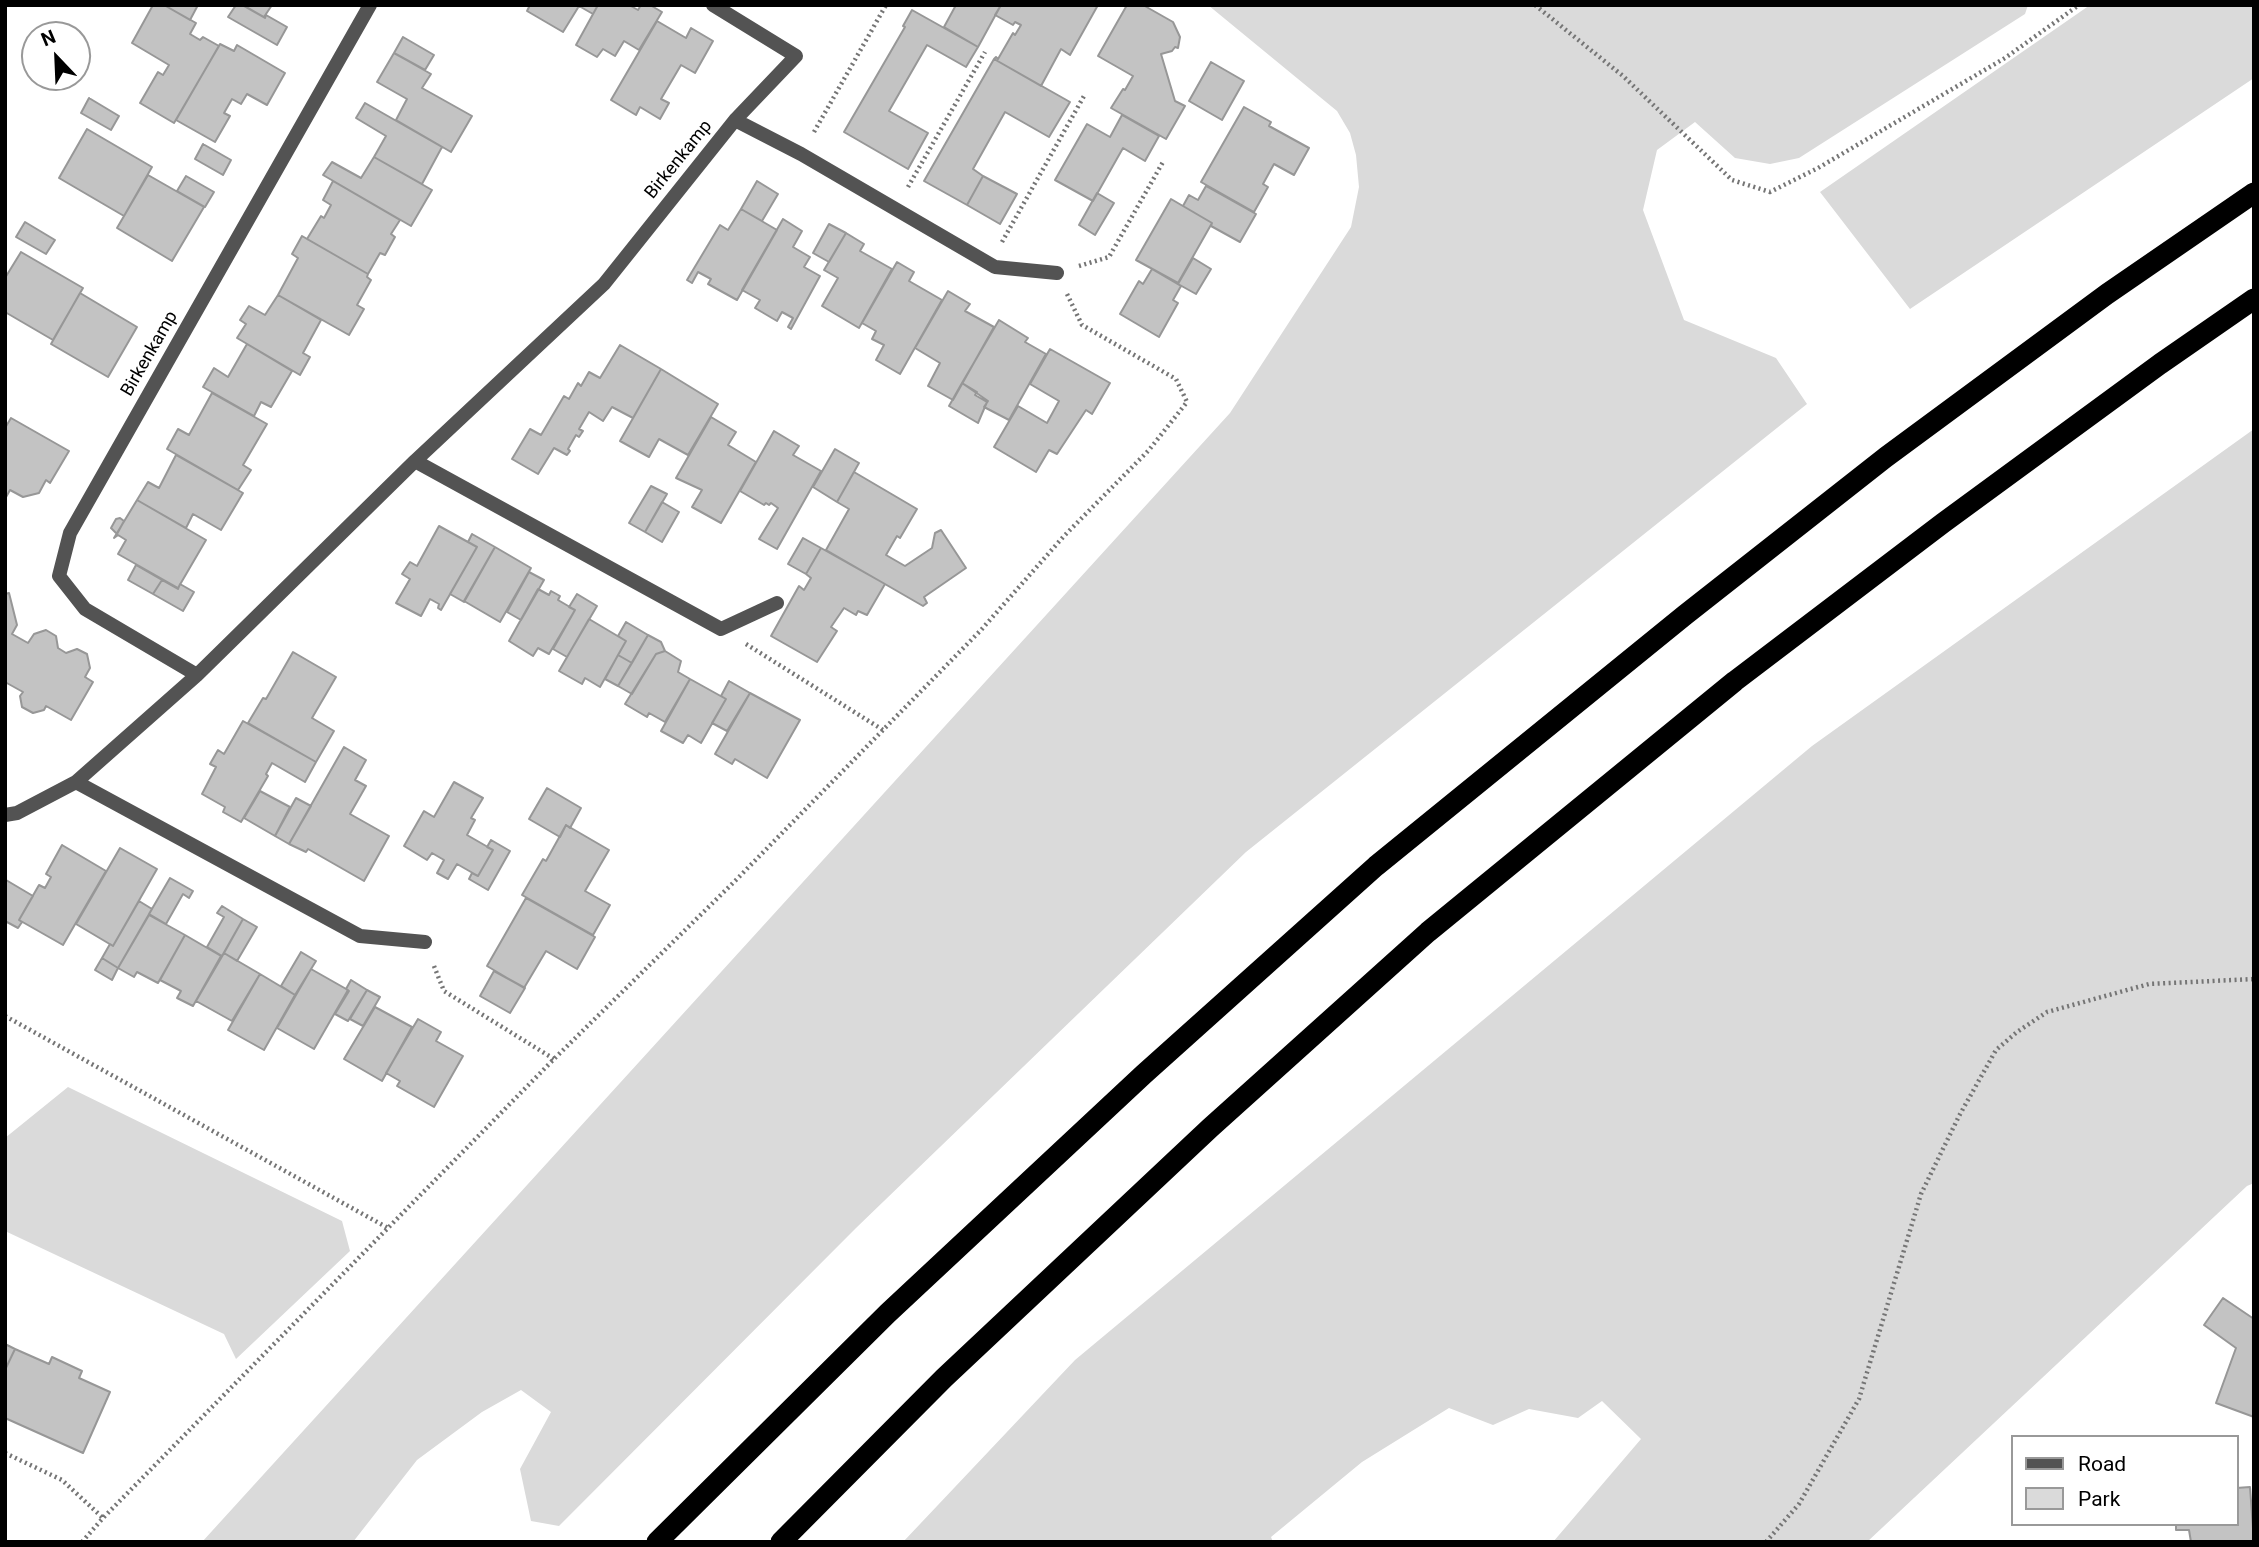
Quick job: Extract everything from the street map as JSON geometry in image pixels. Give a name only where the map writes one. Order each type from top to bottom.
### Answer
[{"type":"highway","points":[[657,1542],[897,1304],[1144,1074],[1376,866],[1685,615],[1886,457],[2107,293],[2254,193]]},
{"type":"highway","points":[[781,1542],[944,1378],[1210,1128],[1428,932],[1735,681],[1943,523],[2160,364],[2254,299]]},
{"type":"street","name":"Birkenkamp","points":[[197,675],[85,609],[58,576],[69,533],[370,5]]},
{"type":"street","name":"Birkenkamp","points":[[5,815],[17,813],[76,782],[197,675],[415,461],[604,284],[735,120],[796,56],[713,5]]},
{"type":"street","name":"Birkenkamp","points":[[735,120],[801,154],[995,267],[1057,273]]},
{"type":"street","points":[[415,461],[721,629],[777,603]]},
{"type":"street","points":[[76,782],[360,936],[425,942]]},
{"type":"path","points":[[801,154],[886,5]]},
{"type":"path","points":[[1535,5],[1623,75],[1732,180],[1770,192],[1818,168],[2005,58],[2079,5]]},
{"type":"path","points":[[895,209],[985,52]]},
{"type":"path","points":[[989,264],[1084,96]]},
{"type":"path","points":[[82,1542],[554,1059],[736,880],[981,630],[1064,536],[1149,450],[1187,402],[1176,379],[1082,325],[1057,273],[1109,257],[1163,162]]},
{"type":"path","points":[[721,629],[883,730]]},
{"type":"path","points":[[425,942],[444,990],[554,1059]]},
{"type":"path","points":[[1766,1542],[1799,1504],[1859,1399],[1922,1194],[1959,1116],[1996,1050],[2047,1012],[2149,984],[2254,978]]},
{"type":"path","points":[[5,1016],[388,1228]]},
{"type":"path","points":[[5,1453],[62,1480],[103,1518]]},
{"type":"green space","points":[[1208,5],[2028,5],[2025,14],[1799,158],[1770,164],[1735,158],[1695,122],[1657,150],[1643,210],[1684,320],[1776,358],[1807,404],[1246,852],[856,1228],[559,1526],[531,1521],[520,1469],[551,1412],[521,1390],[482,1412],[417,1460],[353,1542],[202,1542],[1230,413],[1351,227],[1359,187],[1356,155],[1350,133],[1337,111]]},
{"type":"green space","points":[[2090,5],[2254,5],[2254,78],[1910,309],[1820,192]]},
{"type":"green space","points":[[2254,429],[2254,1183],[2247,1186],[1867,1542],[1553,1542],[1641,1439],[1602,1401],[1578,1418],[1529,1409],[1493,1425],[1449,1408],[1362,1462],[1271,1537],[1273,1542],[903,1542],[1075,1360],[1812,746]]},
{"type":"green space","points":[[68,1087],[342,1221],[350,1251],[236,1359],[224,1334],[5,1231],[5,1138]]},
{"type":"building","points":[[153,5],[164,5],[196,23],[190,34],[200,40],[203,37],[219,46],[174,123],[140,103],[158,72],[163,75],[169,65],[132,43]]},
{"type":"building","points":[[164,5],[198,5],[190,20]]},
{"type":"building","points":[[236,5],[242,5],[265,18],[266,15],[287,27],[277,45],[228,17]]},
{"type":"building","points":[[243,5],[272,5],[264,17]]},
{"type":"building","points":[[530,5],[598,5],[593,14],[579,6],[563,32],[527,11]]},
{"type":"building","points":[[598,5],[629,5],[638,10],[641,5],[650,5],[662,12],[639,50],[624,41],[615,56],[603,49],[597,57],[576,45]]},
{"type":"building","points":[[956,5],[1001,5],[978,47],[944,27]]},
{"type":"building","points":[[1001,5],[1098,5],[1070,55],[1061,49],[1041,86],[994,59],[998,59],[1013,33],[1015,35],[1021,25],[1015,22],[1013,25],[995,15]]},
{"type":"building","points":[[1127,5],[1143,5],[1173,22],[1180,37],[1178,48],[1161,54],[1175,101],[1185,106],[1166,139],[1111,108],[1133,76],[1098,56]]},
{"type":"building","points":[[912,10],[978,47],[966,67],[927,45],[889,111],[928,133],[908,169],[844,132],[905,27],[903,26]]},
{"type":"building","points":[[657,21],[686,38],[691,28],[713,41],[695,73],[681,65],[661,99],[669,103],[660,119],[640,107],[636,115],[611,100]]},
{"type":"building","points":[[403,37],[434,55],[425,70],[394,53]]},
{"type":"building","points":[[220,44],[234,51],[237,45],[285,73],[267,105],[247,94],[241,104],[232,99],[224,113],[230,116],[215,142],[176,120]]},
{"type":"building","points":[[394,53],[431,74],[422,88],[472,116],[451,152],[396,120],[407,99],[377,82]]},
{"type":"building","points":[[994,59],[1070,102],[1049,137],[1005,112],[973,169],[983,176],[967,205],[924,181]]},
{"type":"building","points":[[1211,62],[1244,81],[1222,120],[1189,101]]},
{"type":"building","points":[[89,98],[119,116],[111,130],[81,113]]},
{"type":"building","points":[[365,103],[442,147],[422,184],[374,157],[386,136],[356,118]]},
{"type":"building","points":[[1244,107],[1271,122],[1269,126],[1309,148],[1294,175],[1274,164],[1263,184],[1268,187],[1254,212],[1201,182]]},
{"type":"building","points":[[1122,115],[1159,136],[1145,161],[1123,148],[1093,201],[1055,180],[1087,124],[1110,137]]},
{"type":"building","points":[[87,129],[152,167],[124,216],[59,178]]},
{"type":"building","points":[[203,144],[231,160],[223,175],[195,159]]},
{"type":"building","points":[[374,157],[432,190],[411,226],[323,175],[332,162],[361,178]]},
{"type":"building","points":[[148,175],[204,207],[172,261],[117,228]]},
{"type":"building","points":[[186,176],[214,192],[205,207],[177,191]]},
{"type":"building","points":[[983,176],[1017,194],[1000,224],[967,205]]},
{"type":"building","points":[[333,181],[400,220],[391,234],[395,237],[385,255],[380,253],[368,274],[307,239],[331,205],[323,200]]},
{"type":"building","points":[[757,181],[778,194],[762,221],[741,209]]},
{"type":"building","points":[[1206,186],[1256,214],[1240,242],[1183,206],[1189,195],[1198,200]]},
{"type":"building","points":[[1097,193],[1114,203],[1095,235],[1079,225]]},
{"type":"building","points":[[1171,199],[1212,223],[1178,283],[1136,260]]},
{"type":"building","points":[[741,209],[777,230],[737,300],[708,284],[711,279],[698,272],[692,283],[687,280],[720,225],[728,230]]},
{"type":"building","points":[[783,219],[802,231],[793,247],[810,257],[804,267],[820,276],[791,329],[788,327],[793,318],[782,312],[777,321],[755,308],[760,300],[742,290]]},
{"type":"building","points":[[25,222],[55,240],[46,254],[16,237]]},
{"type":"building","points":[[829,224],[846,233],[829,262],[813,253]]},
{"type":"building","points":[[846,233],[864,244],[860,251],[892,269],[859,328],[822,306],[838,278],[824,270]]},
{"type":"building","points":[[302,236],[368,274],[367,277],[371,280],[357,305],[364,309],[349,335],[278,295],[298,258],[292,254]]},
{"type":"building","points":[[21,252],[83,288],[53,340],[5,312],[5,278]]},
{"type":"building","points":[[1193,258],[1211,269],[1196,294],[1178,284]]},
{"type":"building","points":[[897,262],[914,272],[909,281],[942,300],[900,374],[876,360],[884,345],[872,339],[876,331],[862,323]]},
{"type":"building","points":[[1152,269],[1181,286],[1173,300],[1178,303],[1159,337],[1120,314],[1139,281],[1143,284]]},
{"type":"building","points":[[948,291],[970,304],[965,311],[994,327],[953,400],[928,386],[940,363],[915,348]]},
{"type":"building","points":[[80,293],[137,327],[108,377],[51,344]]},
{"type":"building","points":[[278,295],[321,320],[303,353],[310,357],[300,375],[237,338],[246,324],[240,320],[249,306],[265,315]]},
{"type":"building","points":[[999,320],[1028,338],[1025,342],[1046,354],[1009,420],[984,407],[988,401],[962,383]]},
{"type":"building","points":[[247,344],[292,371],[271,407],[261,402],[254,416],[203,387],[214,368],[228,377]]},
{"type":"building","points":[[620,345],[661,369],[633,418],[612,407],[603,421],[589,412],[579,429],[583,431],[579,437],[576,435],[567,455],[554,448],[538,474],[512,459],[530,429],[541,435],[564,396],[569,399],[578,383],[581,386],[589,372],[600,378]]},
{"type":"building","points":[[1050,349],[1110,383],[1092,414],[1086,410],[1057,454],[1049,450],[1036,472],[994,447],[1018,406],[1047,423],[1059,401],[1030,384]]},
{"type":"building","points":[[661,369],[718,404],[688,455],[659,439],[649,457],[620,441]]},
{"type":"building","points":[[962,383],[987,402],[978,423],[949,406]]},
{"type":"building","points":[[212,393],[267,424],[243,465],[251,470],[238,490],[167,449],[178,429],[189,435]]},
{"type":"building","points":[[711,417],[736,432],[728,445],[756,462],[721,523],[692,507],[702,490],[676,478]]},
{"type":"building","points":[[11,418],[69,451],[50,483],[46,480],[39,493],[23,497],[10,490],[5,499],[5,428]]},
{"type":"building","points":[[774,431],[799,446],[793,455],[821,471],[777,549],[759,539],[778,508],[771,503],[764,505],[740,491]]},
{"type":"building","points":[[835,449],[859,463],[837,502],[813,487]]},
{"type":"building","points":[[176,455],[243,493],[221,530],[193,514],[186,528],[137,500],[148,482],[159,488]]},
{"type":"building","points":[[854,472],[917,509],[900,538],[897,536],[886,555],[905,566],[932,548],[935,533],[941,530],[966,568],[924,597],[927,603],[923,606],[826,550],[849,509],[837,502]]},
{"type":"building","points":[[651,486],[667,494],[645,532],[629,523]]},
{"type":"building","points":[[137,500],[206,540],[178,588],[118,554],[126,540],[118,535],[114,538]]},
{"type":"building","points":[[662,502],[679,512],[662,542],[645,532]]},
{"type":"building","points":[[116,519],[124,521],[117,534],[111,528]]},
{"type":"building","points":[[439,526],[477,547],[441,610],[438,608],[439,604],[430,599],[421,616],[396,603],[410,579],[402,574],[410,562],[417,566]]},
{"type":"building","points":[[472,534],[495,547],[464,602],[450,594],[477,547],[468,542]]},
{"type":"building","points":[[803,538],[821,548],[806,574],[788,564]]},
{"type":"building","points":[[495,547],[531,568],[500,622],[464,601]]},
{"type":"building","points":[[821,548],[885,584],[867,615],[858,611],[856,615],[844,608],[831,627],[837,631],[817,662],[771,636],[799,586],[804,590],[811,578],[806,574]]},
{"type":"building","points":[[136,565],[162,580],[153,594],[128,580]]},
{"type":"building","points":[[529,572],[544,580],[521,620],[507,612]]},
{"type":"building","points":[[162,580],[178,589],[180,584],[194,592],[183,611],[153,594]]},
{"type":"building","points":[[538,589],[549,595],[551,591],[560,596],[558,600],[575,610],[549,654],[538,648],[533,656],[509,641]]},
{"type":"building","points":[[9,593],[17,625],[12,634],[28,643],[34,634],[46,630],[56,636],[58,648],[66,653],[77,649],[87,654],[90,668],[85,677],[93,682],[71,720],[46,706],[44,710],[33,713],[22,707],[20,696],[23,692],[5,682],[5,594]]},
{"type":"building","points":[[577,594],[597,606],[567,657],[553,649],[575,610],[569,607]]},
{"type":"building","points":[[589,619],[626,641],[600,687],[585,678],[582,684],[559,671]]},
{"type":"building","points":[[626,622],[648,635],[632,663],[618,655],[626,641],[618,636]]},
{"type":"building","points":[[648,635],[661,642],[665,651],[656,654],[632,694],[618,686]]},
{"type":"building","points":[[665,651],[681,661],[678,672],[690,679],[665,722],[649,713],[647,717],[625,704],[656,654]]},
{"type":"building","points":[[293,652],[336,677],[312,718],[334,731],[316,762],[248,723],[263,698],[266,699]]},
{"type":"building","points":[[618,655],[632,663],[618,686],[605,679]]},
{"type":"building","points":[[690,679],[726,699],[701,743],[688,735],[683,743],[661,731]]},
{"type":"building","points":[[729,681],[750,693],[727,731],[712,723],[726,699],[721,696]]},
{"type":"building","points":[[750,693],[800,720],[767,778],[735,759],[732,764],[715,754]]},
{"type":"building","points":[[243,721],[316,762],[305,782],[272,763],[266,774],[268,776],[241,822],[223,812],[225,807],[202,794],[216,767],[210,764],[218,750],[224,754]]},
{"type":"building","points":[[344,747],[366,760],[355,780],[366,786],[350,814],[389,836],[364,881],[308,849],[306,852],[289,844]]},
{"type":"building","points":[[454,782],[483,798],[471,818],[475,820],[467,835],[493,850],[478,876],[457,864],[448,879],[437,873],[444,860],[432,853],[427,860],[404,846],[424,811],[434,817]]},
{"type":"building","points":[[547,788],[581,808],[570,828],[566,825],[560,837],[529,819]]},
{"type":"building","points":[[260,791],[290,807],[275,836],[244,818]]},
{"type":"building","points":[[296,798],[311,806],[289,844],[275,836]]},
{"type":"building","points":[[566,825],[609,850],[585,891],[610,905],[593,935],[522,895],[543,859],[546,861]]},
{"type":"building","points":[[491,840],[510,851],[488,890],[469,879],[472,873],[478,876],[493,850],[487,847]]},
{"type":"building","points":[[62,845],[106,871],[63,945],[19,920],[39,885],[45,888],[51,877],[46,874]]},
{"type":"building","points":[[120,848],[157,869],[113,946],[76,924]]},
{"type":"building","points":[[170,878],[193,891],[189,898],[183,894],[166,924],[149,914]]},
{"type":"building","points":[[6,880],[33,896],[19,920],[22,922],[18,928],[5,921]]},
{"type":"building","points":[[526,898],[595,937],[577,969],[546,951],[524,988],[487,966]]},
{"type":"building","points":[[139,901],[152,909],[118,968],[102,958],[110,944],[113,946]]},
{"type":"building","points":[[222,906],[243,919],[222,956],[207,947],[224,917],[217,913]]},
{"type":"building","points":[[149,915],[185,935],[158,983],[137,972],[134,977],[118,968]]},
{"type":"building","points":[[243,919],[257,927],[237,961],[224,953]]},
{"type":"building","points":[[185,935],[221,956],[193,1006],[177,998],[181,991],[160,980]]},
{"type":"building","points":[[301,952],[316,961],[295,995],[281,986]]},
{"type":"building","points":[[224,953],[260,974],[232,1021],[196,1001]]},
{"type":"building","points":[[102,958],[118,968],[112,980],[95,970]]},
{"type":"building","points":[[311,969],[348,990],[314,1049],[277,1028]]},
{"type":"building","points":[[494,971],[525,988],[510,1013],[480,996]]},
{"type":"building","points":[[260,974],[295,995],[264,1050],[228,1030]]},
{"type":"building","points":[[351,980],[367,990],[348,1021],[335,1014],[349,991],[346,989]]},
{"type":"building","points":[[367,990],[380,997],[363,1026],[350,1019]]},
{"type":"building","points":[[375,1007],[412,1027],[382,1081],[344,1059]]},
{"type":"building","points":[[418,1019],[441,1032],[436,1041],[463,1056],[434,1107],[397,1086],[400,1081],[386,1073]]},
{"type":"building","points":[[2223,1298],[2254,1319],[2254,1417],[2216,1403],[2236,1348],[2204,1325]]},
{"type":"building","points":[[5,1344],[15,1349],[5,1370]]},
{"type":"building","points":[[15,1349],[49,1364],[52,1357],[82,1371],[79,1378],[110,1392],[83,1453],[5,1418],[5,1370]]},
{"type":"building","points":[[2250,1487],[2254,1542],[2191,1542],[2189,1530],[2176,1530],[2176,1526],[2238,1526],[2238,1488]]}]
